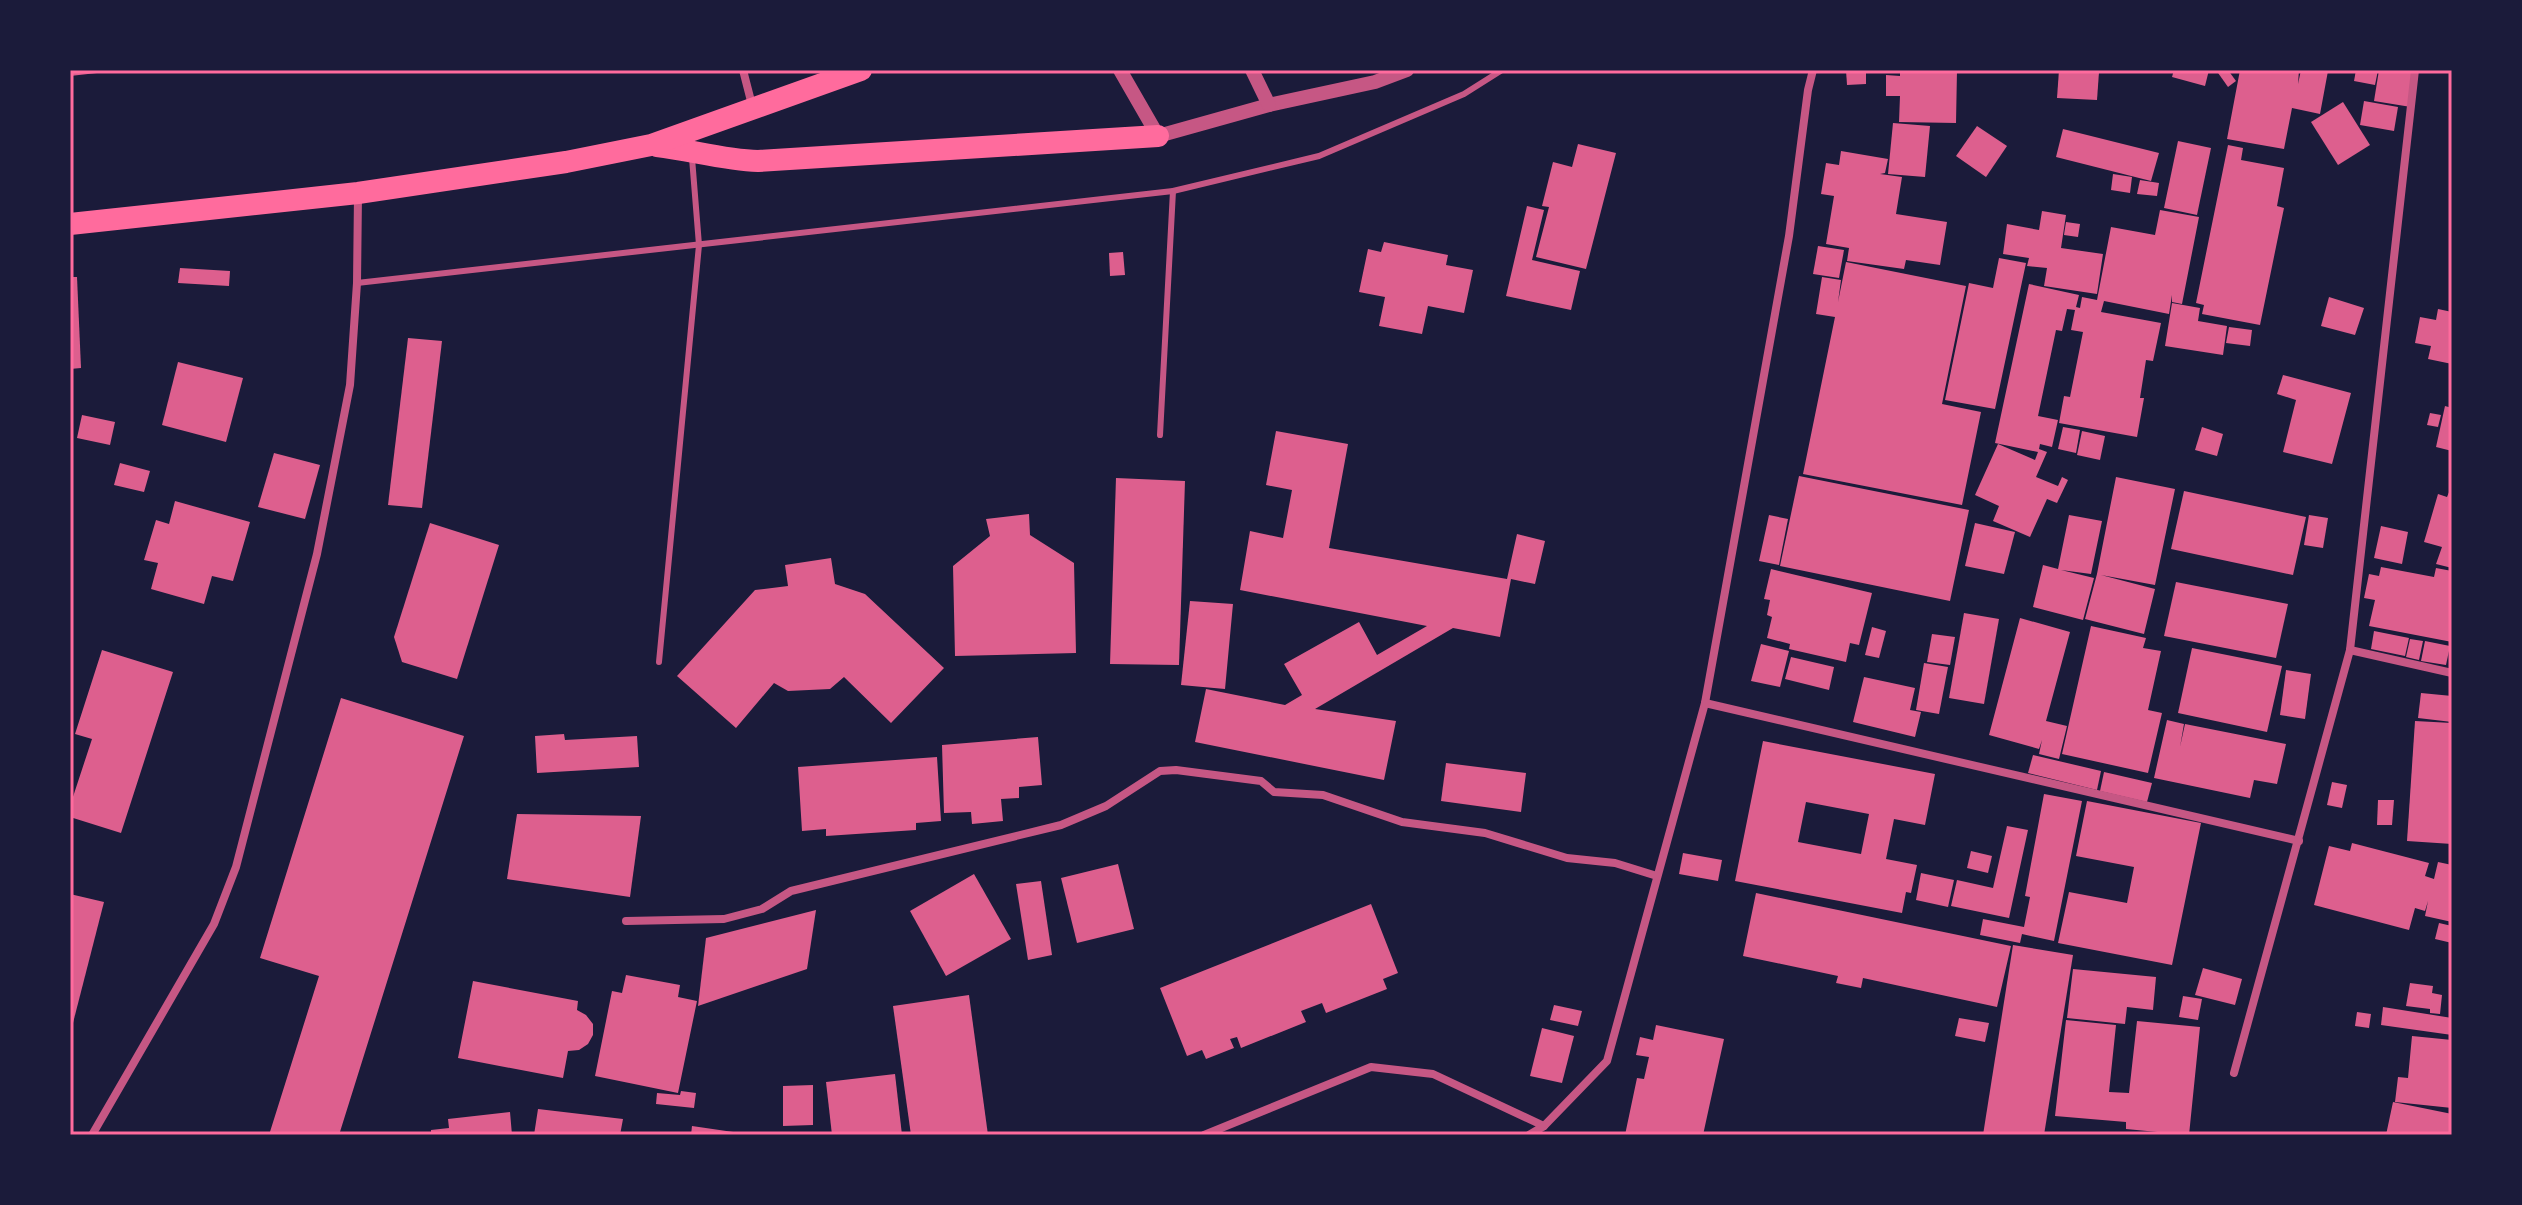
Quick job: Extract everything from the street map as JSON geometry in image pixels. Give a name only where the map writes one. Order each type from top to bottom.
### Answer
[{"type":"highway","points":[[70,224],[358,193],[566,162],[651,145],[861,70]]},
{"type":"highway","points":[[651,145],[691,150],[728,160],[758,161],[1158,136]]},
{"type":"street","points":[[743,70],[753,110]]},
{"type":"street","points":[[1120,70],[1158,136],[1269,105],[1375,82],[1407,70]]},
{"type":"street","points":[[1252,70],[1269,105]]},
{"type":"street","points":[[1529,1135],[1544,1126],[1607,1061],[1705,703],[1789,236],[1813,70]]},
{"type":"street","points":[[2234,1073],[2350,650],[2415,70]]},
{"type":"street","points":[[92,1135],[214,924],[236,867],[317,554],[350,385],[357,283],[358,193]]},
{"type":"street","points":[[2350,650],[2452,673]]},
{"type":"street","points":[[1705,703],[2299,841]]},
{"type":"street","points":[[626,921],[724,919],[762,909],[791,891],[1061,825],[1106,806],[1160,771],[1176,770],[1261,781],[1274,792],[1323,795],[1402,822],[1485,833],[1567,858],[1615,863],[1657,876]]},
{"type":"street","points":[[1204,1135],[1371,1067],[1433,1074],[1544,1126]]},
{"type":"lane","points":[[357,283],[1173,191],[1319,156],[1464,94],[1502,70]]},
{"type":"lane","points":[[659,662],[699,245],[691,150]]},
{"type":"lane","points":[[1160,435],[1173,191]]},
{"type":"building","points":[[70,70],[106,70],[106,72],[70,76]]},
{"type":"building","points":[[1846,70],[1866,70],[1866,84],[1847,85]]},
{"type":"building","points":[[1900,70],[1957,70],[1956,123],[1899,122],[1900,96],[1886,96],[1886,75],[1900,76]]},
{"type":"building","points":[[2059,70],[2099,72],[2097,100],[2057,98]]},
{"type":"building","points":[[2174,70],[2209,70],[2205,86],[2172,77]]},
{"type":"building","points":[[2216,70],[2228,70],[2236,81],[2228,87]]},
{"type":"building","points":[[2240,70],[2299,70],[2298,84],[2301,70],[2328,71],[2320,114],[2292,108],[2284,149],[2227,139]]},
{"type":"building","points":[[2356,70],[2378,70],[2375,85],[2354,81]]},
{"type":"building","points":[[2379,70],[2417,70],[2411,107],[2374,101]]},
{"type":"building","points":[[2364,101],[2398,107],[2394,131],[2360,125]]},
{"type":"building","points":[[2343,102],[2370,145],[2338,165],[2311,122]]},
{"type":"building","points":[[1893,123],[1930,126],[1925,177],[1888,174]]},
{"type":"building","points":[[1977,126],[2007,146],[1986,177],[1956,156]]},
{"type":"building","points":[[2063,129],[2159,153],[2151,181],[2056,157]]},
{"type":"building","points":[[2178,141],[2211,148],[2197,215],[2164,208]]},
{"type":"building","points":[[1578,144],[1616,153],[1586,269],[1536,257],[1549,207],[1542,206],[1553,162],[1572,167]]},
{"type":"building","points":[[2228,145],[2243,148],[2241,160],[2284,168],[2277,206],[2284,208],[2260,325],[2202,314],[2204,305],[2196,303]]},
{"type":"building","points":[[1841,151],[1888,159],[1885,173],[1880,174],[1902,177],[1896,214],[1947,222],[1940,265],[1906,260],[1904,269],[1847,261],[1849,248],[1826,244],[1834,196],[1821,194],[1826,163],[1839,165]]},
{"type":"building","points":[[2113,174],[2132,177],[2130,193],[2111,190]]},
{"type":"building","points":[[2140,180],[2159,183],[2157,196],[2137,194]]},
{"type":"building","points":[[1527,206],[1544,210],[1532,260],[1580,271],[1571,310],[1506,296]]},
{"type":"building","points":[[2160,210],[2199,217],[2182,304],[2172,302],[2172,295],[2169,314],[2104,301],[2101,312],[2161,323],[2153,361],[2146,360],[2140,398],[2144,398],[2137,437],[2059,423],[2064,396],[2070,397],[2083,332],[2071,330],[2075,310],[2067,309],[2062,331],[2056,330],[2038,416],[2058,420],[2052,447],[2040,444],[2039,449],[2047,452],[2036,477],[2058,486],[2062,477],[2068,480],[2057,503],[2047,499],[2030,537],[1993,521],[1999,506],[1975,495],[1998,444],[2035,460],[2038,452],[1995,443],[2029,284],[2079,295],[2076,307],[2080,308],[2082,297],[2097,300],[2111,227],[2155,235]]},
{"type":"building","points":[[2042,211],[2066,215],[2061,248],[2103,254],[2097,294],[2044,286],[2047,268],[2027,266],[2029,258],[2003,254],[2007,224],[2039,230]]},
{"type":"building","points":[[2066,222],[2080,224],[2078,237],[2064,235]]},
{"type":"building","points":[[1384,242],[1448,255],[1446,265],[1473,270],[1464,313],[1428,306],[1422,334],[1379,326],[1385,297],[1359,292],[1368,249],[1381,252]]},
{"type":"building","points":[[1818,246],[1844,250],[1839,278],[1813,274]]},
{"type":"building","points":[[1123,252],[1125,275],[1110,276],[1109,253]]},
{"type":"building","points":[[1999,258],[2026,263],[1995,409],[1945,400],[1969,283],[1993,288]]},
{"type":"building","points":[[1846,262],[1966,286],[1942,404],[1981,412],[1962,505],[1803,474],[1835,317],[1816,314],[1822,277],[1841,280],[1838,302]]},
{"type":"building","points":[[180,268],[230,271],[229,286],[178,283]]},
{"type":"building","points":[[70,277],[77,277],[81,368],[70,369]]},
{"type":"building","points":[[2329,297],[2364,308],[2355,335],[2321,326]]},
{"type":"building","points":[[2172,303],[2200,308],[2198,321],[2227,326],[2223,355],[2165,346]]},
{"type":"building","points":[[2438,309],[2452,312],[2452,364],[2428,359],[2431,346],[2415,343],[2420,317],[2436,320]]},
{"type":"building","points":[[2229,327],[2252,330],[2250,346],[2226,343]]},
{"type":"building","points":[[408,338],[442,341],[422,508],[388,505]]},
{"type":"building","points":[[178,362],[243,378],[226,442],[162,425]]},
{"type":"building","points":[[2283,375],[2351,393],[2332,464],[2283,452],[2296,400],[2277,394]]},
{"type":"building","points":[[2445,406],[2452,408],[2452,451],[2436,447]]},
{"type":"building","points":[[2430,413],[2441,415],[2438,427],[2427,425]]},
{"type":"building","points":[[82,415],[115,422],[110,445],[77,438]]},
{"type":"building","points":[[2063,427],[2080,430],[2076,453],[2058,449]]},
{"type":"building","points":[[2202,427],[2223,434],[2217,456],[2195,450]]},
{"type":"building","points":[[1276,431],[1348,444],[1329,548],[1507,579],[1517,534],[1545,541],[1535,584],[1511,579],[1500,637],[1453,628],[1315,709],[1396,721],[1384,780],[1195,742],[1206,689],[1285,705],[1302,695],[1284,664],[1359,622],[1377,655],[1427,626],[1240,590],[1250,531],[1283,538],[1292,490],[1266,485]]},
{"type":"building","points":[[2082,431],[2105,436],[2100,460],[2077,455]]},
{"type":"building","points":[[274,453],[320,465],[305,519],[258,507]]},
{"type":"building","points":[[120,463],[150,471],[144,492],[114,485]]},
{"type":"building","points":[[1799,476],[1969,510],[1950,601],[1780,566]]},
{"type":"building","points":[[2116,477],[2175,489],[2155,585],[2101,575],[2155,589],[2144,634],[2085,619]]},
{"type":"building","points":[[1116,478],[1185,481],[1179,665],[1110,664]]},
{"type":"building","points":[[2452,485],[2452,568],[2436,564],[2442,547],[2424,542],[2438,494],[2447,497]]},
{"type":"building","points":[[2184,491],[2306,517],[2293,575],[2171,549]]},
{"type":"building","points":[[175,501],[250,522],[233,581],[212,576],[204,604],[151,589],[158,563],[144,560],[156,520],[169,524]]},
{"type":"building","points":[[1029,514],[1030,535],[1074,563],[1076,653],[955,656],[953,566],[990,536],[986,519]]},
{"type":"building","points":[[1769,515],[1788,519],[1779,565],[1759,561]]},
{"type":"building","points":[[2069,515],[2102,521],[2091,574],[2061,570],[2094,578],[2083,620],[2033,607],[2043,565],[2058,569]]},
{"type":"building","points":[[2309,515],[2328,518],[2323,548],[2304,545]]},
{"type":"building","points":[[430,523],[499,545],[457,679],[402,662],[394,637]]},
{"type":"building","points":[[1975,523],[2015,532],[2004,574],[1965,566]]},
{"type":"building","points":[[2381,526],[2408,532],[2402,564],[2374,558]]},
{"type":"building","points":[[831,558],[835,584],[865,594],[944,668],[891,723],[844,677],[830,689],[788,691],[774,683],[736,728],[677,676],[755,590],[788,586],[785,565]]},
{"type":"building","points":[[2381,567],[2434,577],[2436,568],[2452,571],[2452,642],[2369,626],[2375,600],[2364,598],[2369,574],[2379,576]]},
{"type":"building","points":[[1771,569],[1872,593],[1859,645],[1850,643],[1846,662],[1789,649],[1790,644],[1767,638],[1772,617],[1767,615],[1770,600],[1764,599]]},
{"type":"building","points":[[2176,582],[2288,604],[2276,658],[2164,636]]},
{"type":"building","points":[[1190,601],[1233,604],[1225,689],[1181,685]]},
{"type":"building","points":[[1964,613],[1999,619],[1984,704],[1949,698]]},
{"type":"building","points":[[2020,618],[2070,632],[2046,721],[2067,726],[2059,759],[2039,754],[2042,740],[2039,749],[1989,735]]},
{"type":"building","points":[[2091,626],[2146,638],[2143,648],[2161,651],[2148,710],[2162,713],[2148,773],[2062,754]]},
{"type":"building","points":[[1872,627],[1886,631],[1879,658],[1865,655]]},
{"type":"building","points":[[2374,631],[2409,638],[2405,656],[2371,649]]},
{"type":"building","points":[[1932,634],[1955,637],[1950,665],[1927,662]]},
{"type":"building","points":[[2410,639],[2423,641],[2419,660],[2406,657]]},
{"type":"building","points":[[2425,641],[2450,646],[2446,665],[2421,661]]},
{"type":"building","points":[[1761,644],[1789,651],[1780,687],[1751,681]]},
{"type":"building","points":[[2192,648],[2282,666],[2267,732],[2178,713]]},
{"type":"building","points":[[102,650],[173,672],[121,833],[70,817],[70,806],[92,739],[75,734]]},
{"type":"building","points":[[1791,657],[1834,667],[1829,690],[1785,679]]},
{"type":"building","points":[[1924,663],[1948,667],[1939,714],[1916,710]]},
{"type":"building","points":[[2286,670],[2311,674],[2305,719],[2280,715]]},
{"type":"building","points":[[1864,677],[1915,688],[1910,710],[1921,712],[1915,737],[1853,722]]},
{"type":"building","points":[[2421,693],[2452,696],[2452,722],[2418,718]]},
{"type":"building","points":[[341,698],[464,736],[339,1135],[269,1135],[319,976],[260,958]]},
{"type":"building","points":[[2167,720],[2184,724],[2180,747],[2185,724],[2286,744],[2277,784],[2254,780],[2250,798],[2154,778]]},
{"type":"building","points":[[2415,721],[2452,723],[2452,844],[2407,841]]},
{"type":"building","points":[[564,734],[565,740],[637,736],[639,767],[537,773],[535,736]]},
{"type":"building","points":[[1038,737],[1042,785],[1019,787],[1019,798],[1001,799],[1003,821],[972,824],[971,812],[944,813],[942,745]]},
{"type":"building","points":[[1763,741],[1935,774],[1925,825],[1894,819],[1886,859],[1917,865],[1911,893],[1906,892],[1902,913],[1735,881]],"holes":[[[1806,802],[1869,814],[1861,854],[1798,842]]]},
{"type":"building","points":[[2033,755],[2101,771],[2097,790],[2028,773]]},
{"type":"building","points":[[937,757],[941,821],[916,823],[916,830],[826,836],[826,829],[802,831],[798,767]]},
{"type":"building","points":[[1446,763],[1526,773],[1521,812],[1441,801]]},
{"type":"building","points":[[2104,772],[2152,783],[2147,802],[2100,791]]},
{"type":"building","points":[[2332,782],[2347,785],[2342,808],[2327,805]]},
{"type":"building","points":[[2044,794],[2082,801],[2054,941],[2022,934],[2020,943],[1980,935],[1983,919],[2024,927],[2030,897],[2025,896]]},
{"type":"building","points":[[2378,800],[2394,800],[2392,825],[2377,825]]},
{"type":"building","points":[[2087,801],[2201,823],[2172,965],[2058,943],[2069,892],[2127,903],[2134,867],[2076,856]]},
{"type":"building","points":[[517,814],[641,816],[630,897],[507,879]]},
{"type":"building","points":[[2007,826],[2028,830],[2009,918],[1951,906],[1957,880],[1993,888]]},
{"type":"building","points":[[2352,843],[2429,863],[2425,876],[2434,879],[2438,862],[2452,865],[2452,922],[2425,916],[2428,901],[2425,911],[2415,908],[2409,930],[2314,905],[2329,846],[2350,851]]},
{"type":"building","points":[[1971,851],[1992,856],[1988,873],[1967,868]]},
{"type":"building","points":[[1683,853],[1722,860],[1718,881],[1679,874]]},
{"type":"building","points":[[1118,864],[1134,929],[1077,943],[1061,878]]},
{"type":"building","points":[[1921,873],[1954,880],[1948,907],[1916,900]]},
{"type":"building","points":[[974,874],[1011,939],[946,976],[910,911]]},
{"type":"building","points":[[1041,881],[1052,955],[1028,960],[1016,884]]},
{"type":"building","points":[[1756,893],[2011,946],[1997,1007],[1863,978],[1861,988],[1836,983],[1838,976],[1743,956]]},
{"type":"building","points":[[70,894],[104,902],[73,1023],[70,1022]]},
{"type":"building","points":[[1371,904],[1398,973],[1383,979],[1387,989],[1326,1013],[1322,1003],[1301,1011],[1306,1022],[1241,1048],[1237,1037],[1230,1039],[1234,1048],[1206,1059],[1202,1050],[1187,1056],[1160,988]]},
{"type":"building","points":[[816,910],[807,969],[698,1006],[706,938]]},
{"type":"building","points":[[2439,923],[2452,926],[2452,943],[2435,939]]},
{"type":"building","points":[[2013,945],[2073,955],[2044,1135],[1983,1135]]},
{"type":"building","points":[[2203,968],[2242,979],[2235,1005],[2195,995]]},
{"type":"building","points":[[2073,969],[2156,977],[2153,1010],[2127,1007],[2125,1024],[2067,1018]]},
{"type":"building","points":[[626,975],[680,985],[678,997],[697,1001],[678,1093],[595,1076],[612,991],[622,993]]},
{"type":"building","points":[[473,981],[578,1001],[577,1010],[593,1024],[593,1035],[588,1044],[579,1050],[568,1051],[563,1078],[458,1058]]},
{"type":"building","points":[[2410,983],[2433,986],[2432,993],[2442,995],[2440,1014],[2430,1013],[2430,1009],[2406,1006]]},
{"type":"building","points":[[969,995],[988,1135],[911,1135],[893,1006]]},
{"type":"building","points":[[2183,996],[2202,999],[2198,1020],[2179,1017]]},
{"type":"building","points":[[1554,1005],[1582,1011],[1578,1026],[1550,1020]]},
{"type":"building","points":[[2383,1007],[2452,1018],[2452,1035],[2381,1025]]},
{"type":"building","points":[[2357,1012],[2371,1014],[2369,1028],[2355,1026]]},
{"type":"building","points":[[1959,1018],[1989,1023],[1985,1042],[1955,1036]]},
{"type":"building","points":[[2066,1020],[2116,1025],[2109,1092],[2129,1093],[2137,1021],[2200,1027],[2189,1135],[2126,1129],[2126,1122],[2055,1116]]},
{"type":"building","points":[[1656,1025],[1724,1039],[1703,1135],[1625,1135],[1637,1078],[1644,1079],[1649,1057],[1636,1055],[1640,1037],[1653,1040]]},
{"type":"building","points":[[1542,1028],[1574,1036],[1562,1083],[1530,1076]]},
{"type":"building","points":[[2412,1036],[2452,1040],[2452,1108],[2395,1102],[2398,1077],[2408,1078]]},
{"type":"building","points":[[895,1074],[902,1135],[832,1135],[826,1082]]},
{"type":"building","points":[[813,1085],[813,1125],[783,1126],[783,1086]]},
{"type":"building","points":[[681,1091],[696,1093],[694,1108],[656,1104],[657,1093],[680,1095]]},
{"type":"building","points":[[2393,1102],[2452,1114],[2450,1135],[2386,1135]]},
{"type":"building","points":[[538,1109],[623,1119],[620,1135],[534,1135]]},
{"type":"building","points":[[510,1112],[512,1135],[431,1135],[431,1130],[449,1128],[448,1119]]},
{"type":"building","points":[[692,1126],[740,1133],[740,1135],[691,1135]]}]
